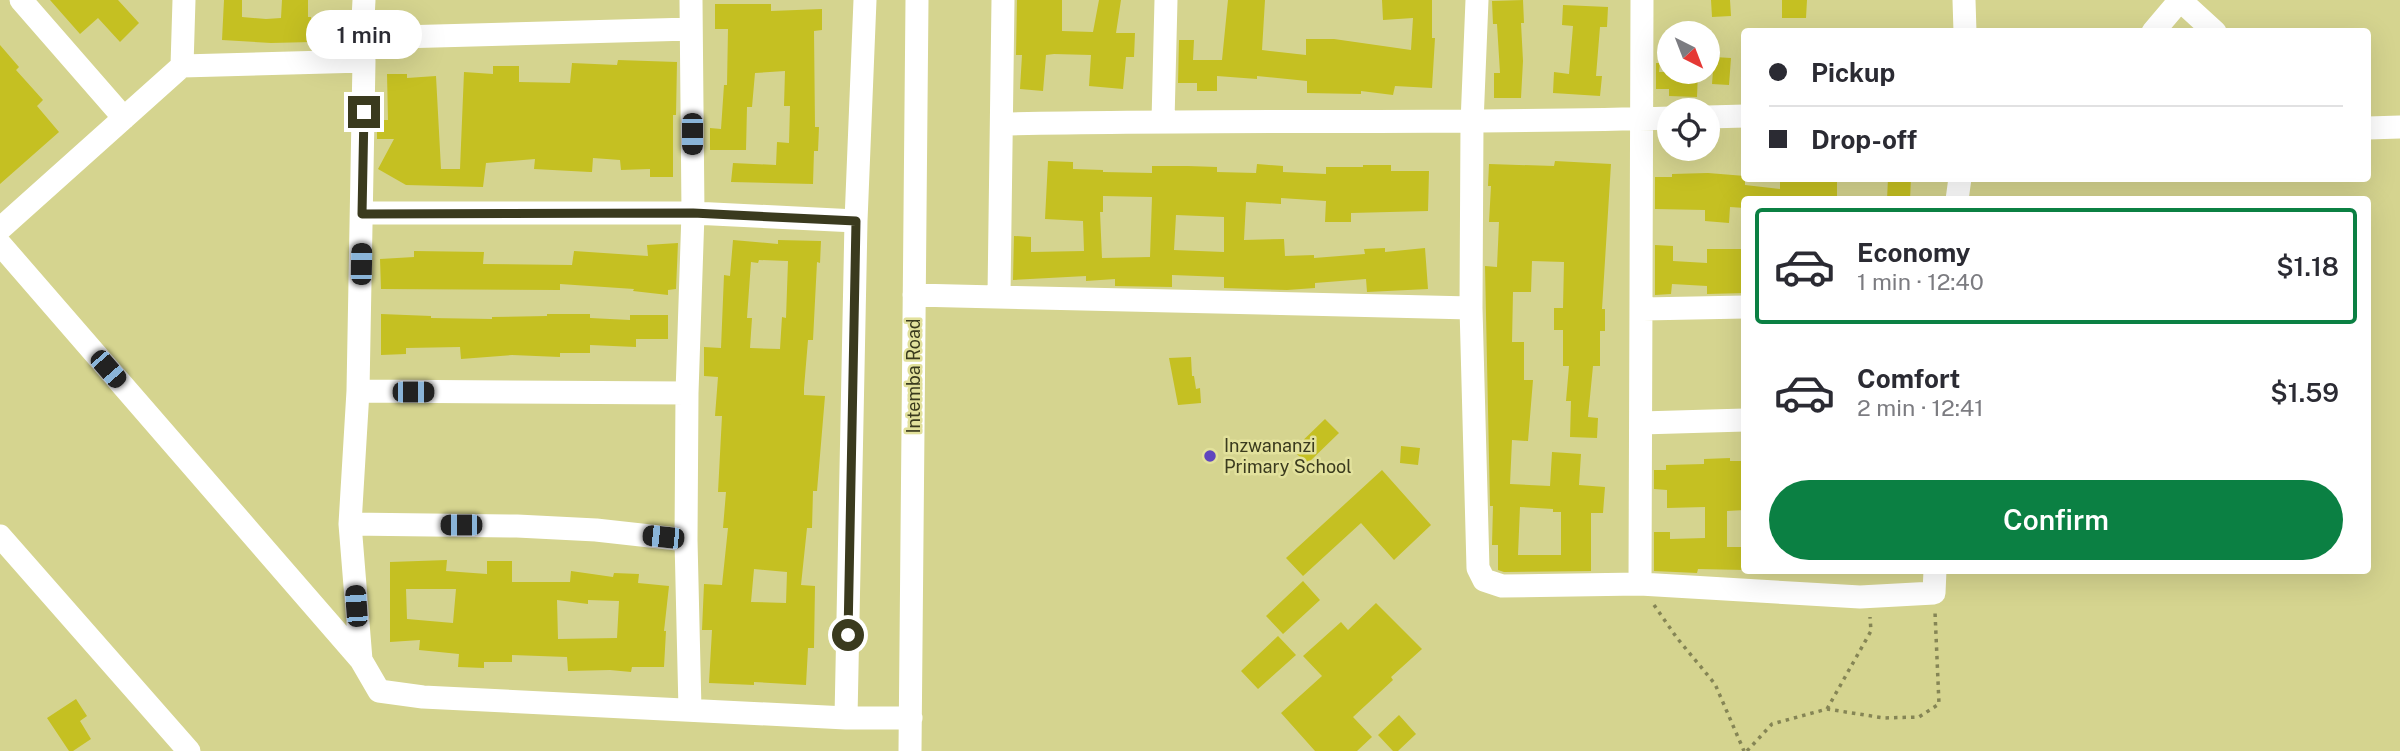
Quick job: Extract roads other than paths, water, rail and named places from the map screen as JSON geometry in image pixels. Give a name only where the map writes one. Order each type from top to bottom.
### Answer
[{"type":"street","points":[[21,0],[124,118]]},
{"type":"street","points":[[183,66],[184,0]]},
{"type":"street","points":[[361,660],[350,524],[358,391],[364,0]]},
{"type":"street","points":[[690,710],[686,540],[687,393],[693,213],[691,0]]},
{"type":"street","points":[[846,718],[856,221],[865,0]]},
{"type":"street","name":"Intemba Road","points":[[910,751],[917,0]]},
{"type":"street","points":[[999,295],[1003,0]]},
{"type":"street","points":[[1163,121],[1166,0]]},
{"type":"street","points":[[1476,0],[1471,308],[1478,568],[1484,580],[1502,586],[1640,584],[1860,597],[1935,582]]},
{"type":"street","points":[[1640,584],[1642,0]]},
{"type":"street","points":[[1964,0],[1965,28]]},
{"type":"street","points":[[2156,28],[2180,0],[2211,28]]},
{"type":"street","points":[[0,229],[183,66],[363,49],[691,29]]},
{"type":"street","points":[[1720,117],[1741,116]]},
{"type":"street","points":[[1002,124],[1163,121],[1472,123],[1657,118]]},
{"type":"street","points":[[2371,128],[2400,127]]},
{"type":"street","points":[[362,214],[693,213],[856,221]]},
{"type":"street","points":[[0,244],[361,660],[379,691],[386,694],[846,718],[911,718]]},
{"type":"street","points":[[914,295],[1471,308]]},
{"type":"street","points":[[1643,309],[1741,307]]},
{"type":"street","points":[[358,391],[687,393]]},
{"type":"street","points":[[1641,423],[1741,420]]},
{"type":"street","points":[[350,524],[517,526],[596,530],[686,540]]},
{"type":"street","points":[[0,536],[189,751]]},
{"type":"place","name":"Inzwananzi Primary School","points":[[1210,456]]}]
